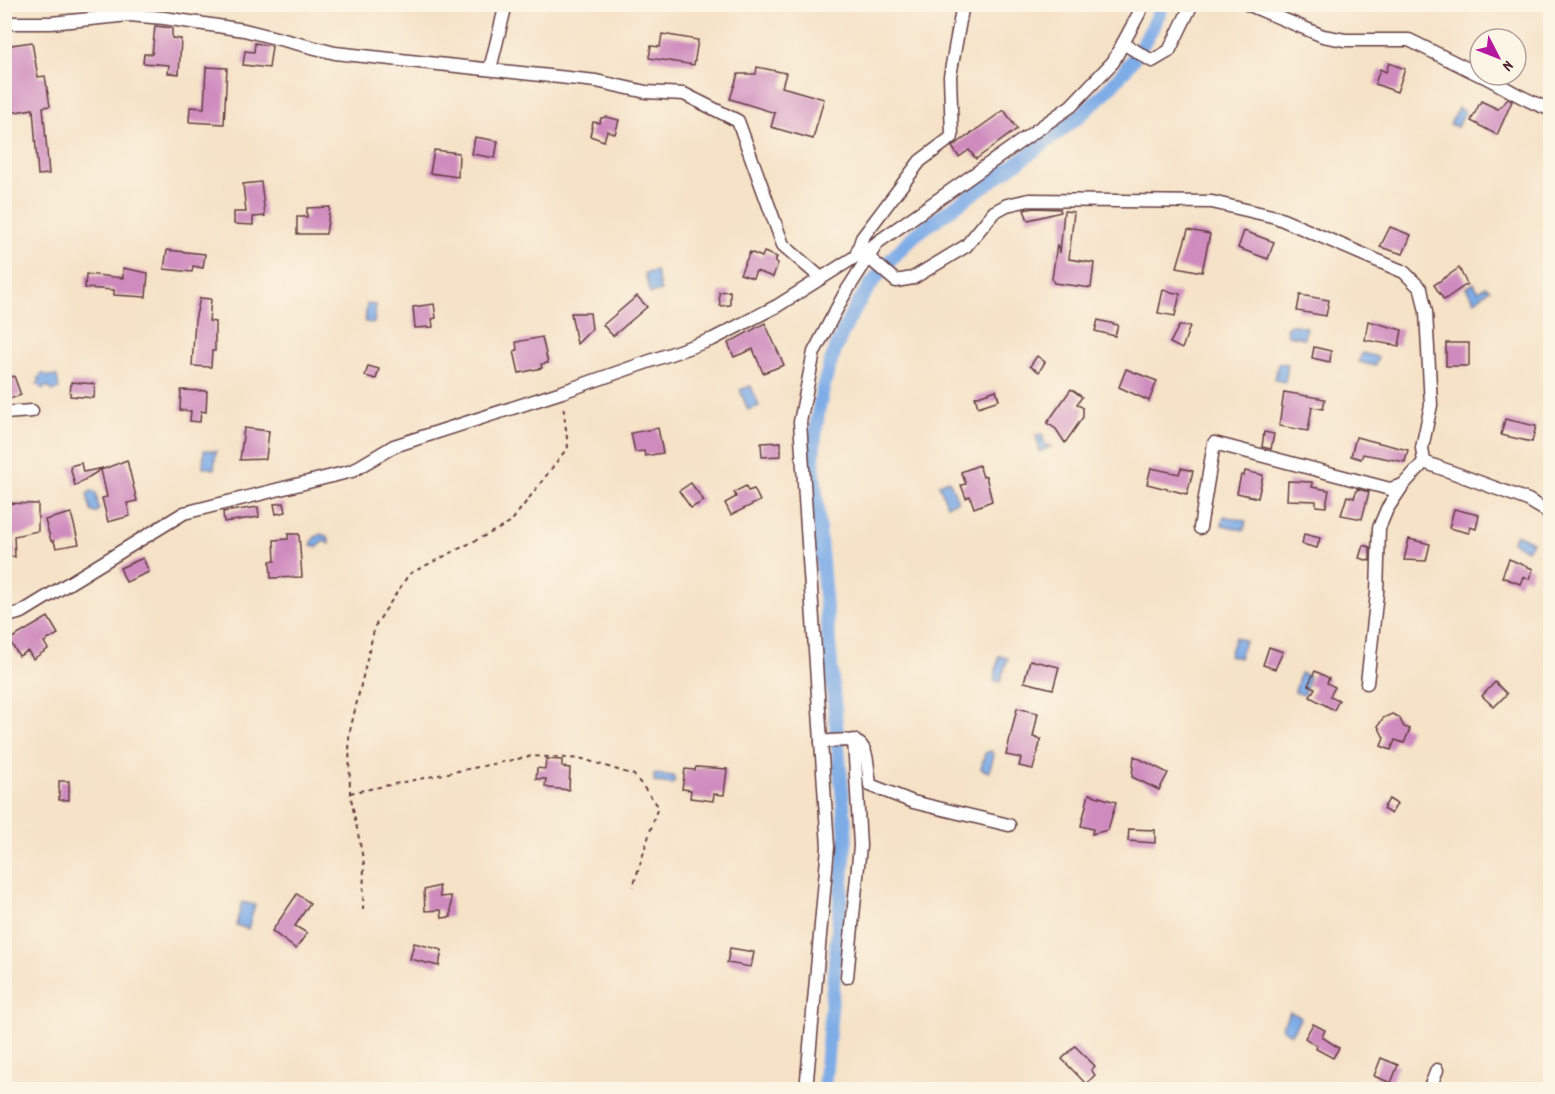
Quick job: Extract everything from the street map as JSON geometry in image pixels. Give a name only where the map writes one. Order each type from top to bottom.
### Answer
[{"type":"street","points":[[490,69],[506,4]]},
{"type":"street","points":[[856,256],[862,238],[920,161],[952,137],[950,76],[963,4]]},
{"type":"street","points":[[4,617],[22,612],[184,513],[352,471],[394,446],[562,392],[713,339],[777,306],[878,242],[1071,106],[1113,62],[1144,4]]},
{"type":"street","points":[[1123,43],[1152,61],[1169,51],[1192,4]]},
{"type":"street","points":[[1247,4],[1323,36],[1345,40],[1409,40],[1468,69]]},
{"type":"street","points":[[4,23],[51,23],[129,15],[164,18],[244,30],[335,53],[596,81],[646,93],[684,94],[738,121],[783,245],[821,278]]},
{"type":"street","points":[[1505,87],[1526,102],[1551,109]]},
{"type":"street","points":[[869,258],[896,281],[913,278],[966,246],[994,212],[1007,205],[1029,200],[1212,201],[1275,217],[1404,272],[1421,289],[1426,312],[1431,405],[1422,448],[1424,462],[1387,509],[1379,528],[1377,593],[1367,683]]},
{"type":"street","points":[[806,1089],[828,848],[800,422],[814,352],[844,295],[878,242]]},
{"type":"street","points":[[4,413],[32,411]]},
{"type":"street","points":[[1200,528],[1214,443],[1390,489],[1404,485]]},
{"type":"street","points":[[1424,462],[1528,500],[1551,513]]},
{"type":"street","points":[[821,742],[852,739],[864,747],[870,785],[913,802],[1009,825]]},
{"type":"street","points":[[847,977],[860,846],[852,739]]},
{"type":"street","points":[[1429,1089],[1437,1070]]},
{"type":"path","points":[[363,910],[364,864],[350,793],[349,735],[375,626],[409,574],[510,523],[568,447],[562,392]]},
{"type":"path","points":[[350,793],[532,756],[583,759],[634,775],[658,806],[633,887]]},
{"type":"water","points":[[1458,108],[1465,112],[1457,127],[1450,124]]},
{"type":"water","points":[[656,271],[661,291],[650,294],[645,273]]},
{"type":"water","points":[[1474,283],[1478,291],[1486,286],[1490,289],[1475,301],[1466,288]]},
{"type":"water","points":[[367,304],[376,305],[374,323],[365,322]]},
{"type":"water","points":[[1290,324],[1306,327],[1304,338],[1288,335],[1286,328]]},
{"type":"water","points":[[1362,353],[1378,357],[1375,366],[1359,362]]},
{"type":"water","points":[[1278,363],[1288,364],[1285,382],[1275,380]]},
{"type":"water","points":[[43,373],[47,376],[57,376],[59,389],[53,391],[47,386],[43,389],[37,384],[40,381],[38,378]]},
{"type":"water","points":[[751,386],[759,406],[748,410],[740,390]]},
{"type":"water","points":[[1042,434],[1045,445],[1051,446],[1040,452],[1036,435]]},
{"type":"water","points":[[204,450],[216,451],[214,469],[203,467]]},
{"type":"water","points":[[949,480],[958,501],[947,505],[939,484]]},
{"type":"water","points":[[91,491],[96,493],[99,510],[95,513],[91,511],[87,494]]},
{"type":"water","points":[[1224,516],[1246,521],[1244,530],[1222,525]]},
{"type":"water","points":[[321,534],[328,537],[330,544],[323,541],[318,547],[311,545],[314,538]]},
{"type":"water","points":[[1516,534],[1532,542],[1527,550],[1512,542]]},
{"type":"water","points":[[1235,637],[1245,641],[1239,658],[1229,655]]},
{"type":"water","points":[[999,656],[1008,658],[1000,682],[994,681]]},
{"type":"water","points":[[1300,673],[1309,676],[1304,695],[1295,692]]},
{"type":"water","points":[[991,751],[994,755],[989,772],[981,769],[985,753]]},
{"type":"water","points":[[654,774],[673,776],[675,781],[672,784],[654,782]]},
{"type":"water","points":[[242,902],[255,905],[248,929],[236,925]]},
{"type":"water","points":[[1290,1012],[1301,1017],[1291,1034],[1281,1028]]},
{"type":"building","points":[[155,26],[172,28],[172,38],[181,39],[179,74],[168,73],[169,65],[143,63],[144,54],[152,54]]},
{"type":"building","points":[[662,34],[698,40],[694,65],[649,58],[651,46],[660,47]]},
{"type":"building","points":[[32,42],[38,77],[45,76],[50,106],[43,107],[49,174],[38,175],[33,109],[4,114],[4,46]]},
{"type":"building","points":[[255,43],[272,46],[269,68],[243,65],[245,51],[254,52]]},
{"type":"building","points":[[1389,63],[1405,69],[1397,92],[1375,84],[1380,69],[1386,72]]},
{"type":"building","points":[[206,67],[227,68],[224,124],[189,122],[190,107],[204,108]]},
{"type":"building","points":[[757,67],[786,73],[782,87],[824,99],[813,139],[771,127],[775,113],[730,99],[738,74],[756,74]]},
{"type":"building","points":[[1508,99],[1512,101],[1497,135],[1471,121],[1481,101],[1498,109]]},
{"type":"building","points":[[1004,110],[1017,129],[976,159],[969,150],[959,157],[952,147]]},
{"type":"building","points":[[601,118],[619,120],[615,134],[607,131],[604,141],[590,136],[593,122],[600,123]]},
{"type":"building","points":[[475,137],[498,141],[495,158],[472,154]]},
{"type":"building","points":[[434,150],[459,153],[458,177],[430,173]]},
{"type":"building","points":[[261,182],[265,216],[253,217],[253,225],[234,224],[234,212],[246,212],[243,184]]},
{"type":"building","points":[[330,207],[326,234],[297,234],[297,217],[307,217],[307,208]]},
{"type":"building","points":[[1060,209],[1061,212],[1028,220],[1024,210]]},
{"type":"building","points":[[1064,211],[1074,212],[1069,259],[1094,263],[1091,288],[1054,283],[1052,279],[1057,244],[1060,253]]},
{"type":"building","points":[[1390,227],[1411,235],[1403,254],[1380,247]]},
{"type":"building","points":[[1188,230],[1210,234],[1202,272],[1177,267]]},
{"type":"building","points":[[1244,231],[1274,242],[1268,259],[1238,248]]},
{"type":"building","points":[[167,250],[205,254],[203,268],[193,266],[192,272],[164,269]]},
{"type":"building","points":[[750,252],[762,257],[764,252],[777,257],[775,262],[778,263],[773,277],[756,271],[753,278],[740,274]]},
{"type":"building","points":[[123,268],[148,273],[146,297],[114,295],[114,290],[85,288],[86,274],[123,278]]},
{"type":"building","points":[[1459,268],[1467,284],[1444,300],[1434,285]]},
{"type":"building","points":[[1163,290],[1180,294],[1175,316],[1158,313]]},
{"type":"building","points":[[730,291],[730,305],[720,306],[719,292]]},
{"type":"building","points":[[1300,295],[1329,300],[1326,316],[1297,311]]},
{"type":"building","points":[[637,296],[647,307],[613,336],[603,325]]},
{"type":"building","points":[[200,298],[211,299],[209,321],[215,322],[215,351],[212,351],[211,367],[192,366],[195,320]]},
{"type":"building","points":[[434,304],[436,318],[432,319],[433,327],[415,328],[413,307]]},
{"type":"building","points":[[571,313],[590,313],[592,329],[577,344]]},
{"type":"building","points":[[1098,320],[1118,325],[1115,336],[1095,331]]},
{"type":"building","points":[[1368,321],[1402,330],[1399,346],[1365,340]]},
{"type":"building","points":[[765,323],[784,365],[763,373],[753,349],[734,357],[728,343]]},
{"type":"building","points":[[1179,326],[1190,326],[1182,349],[1170,343]]},
{"type":"building","points":[[542,337],[548,363],[541,364],[542,368],[519,373],[514,351],[517,350],[516,342]]},
{"type":"building","points":[[1446,343],[1469,343],[1469,366],[1446,366]]},
{"type":"building","points":[[1314,347],[1331,351],[1330,362],[1312,358]]},
{"type":"building","points":[[1037,356],[1045,362],[1039,372],[1030,366]]},
{"type":"building","points":[[368,366],[379,369],[376,379],[365,376]]},
{"type":"building","points":[[1126,369],[1157,381],[1149,401],[1119,387]]},
{"type":"building","points":[[14,376],[21,395],[4,401],[4,379]]},
{"type":"building","points":[[71,382],[95,384],[94,398],[70,396]]},
{"type":"building","points":[[1071,389],[1082,397],[1077,404],[1083,408],[1083,417],[1065,443],[1056,429],[1047,423]]},
{"type":"building","points":[[181,390],[207,391],[206,412],[201,411],[200,422],[190,421],[191,411],[180,410]]},
{"type":"building","points":[[996,390],[999,400],[978,407],[975,397]]},
{"type":"building","points":[[1284,392],[1325,399],[1323,409],[1312,407],[1308,431],[1279,426]]},
{"type":"building","points":[[1505,419],[1536,426],[1532,442],[1501,435]]},
{"type":"building","points":[[244,428],[269,431],[266,459],[240,460]]},
{"type":"building","points":[[658,428],[663,453],[645,456],[644,451],[635,452],[631,433]]},
{"type":"building","points":[[1264,432],[1274,434],[1271,449],[1262,447]]},
{"type":"building","points":[[1356,437],[1408,450],[1405,462],[1363,454],[1361,459],[1351,456]]},
{"type":"building","points":[[781,442],[781,456],[762,457],[761,443]]},
{"type":"building","points":[[127,460],[137,501],[127,503],[130,516],[108,522],[102,498],[107,497],[101,470]]},
{"type":"building","points":[[81,463],[83,472],[103,468],[75,486],[70,466]]},
{"type":"building","points":[[979,465],[983,477],[986,476],[992,501],[974,508],[970,496],[966,498],[961,485],[966,484],[961,472]]},
{"type":"building","points":[[1151,468],[1179,474],[1181,468],[1193,471],[1187,494],[1147,484]]},
{"type":"building","points":[[1245,471],[1263,475],[1258,498],[1237,493],[1241,475],[1244,476]]},
{"type":"building","points":[[1288,481],[1312,482],[1312,487],[1329,490],[1326,507],[1316,506],[1316,501],[1287,500]]},
{"type":"building","points":[[691,483],[704,501],[691,508],[679,491]]},
{"type":"building","points":[[746,486],[748,491],[754,489],[760,501],[731,515],[725,503],[736,497],[734,492]]},
{"type":"building","points":[[1357,489],[1369,492],[1362,519],[1341,515],[1347,496],[1354,498]]},
{"type":"building","points":[[5,503],[38,504],[38,531],[14,536],[15,557],[4,554]]},
{"type":"building","points":[[284,503],[286,512],[276,514],[274,504]]},
{"type":"building","points":[[258,507],[259,517],[224,522],[223,512]]},
{"type":"building","points":[[1454,509],[1479,515],[1476,529],[1470,527],[1469,533],[1449,528]]},
{"type":"building","points":[[71,513],[79,544],[56,548],[54,541],[51,541],[45,520]]},
{"type":"building","points":[[288,534],[299,534],[302,577],[271,578],[270,561],[275,561],[274,540],[288,539]]},
{"type":"building","points":[[1304,534],[1320,538],[1317,548],[1302,544]]},
{"type":"building","points":[[1409,539],[1430,544],[1426,561],[1404,560]]},
{"type":"building","points":[[1363,545],[1370,547],[1370,561],[1359,558]]},
{"type":"building","points":[[143,558],[149,572],[126,582],[120,568]]},
{"type":"building","points":[[1509,559],[1533,569],[1529,579],[1523,577],[1520,584],[1502,577]]},
{"type":"building","points":[[48,617],[58,634],[44,642],[48,649],[33,659],[28,651],[19,656],[9,640]]},
{"type":"building","points":[[1269,647],[1283,652],[1275,669],[1263,665]]},
{"type":"building","points":[[1030,660],[1059,667],[1053,689],[1024,682]]},
{"type":"building","points":[[1315,671],[1329,678],[1327,683],[1335,687],[1330,696],[1339,700],[1334,710],[1310,697],[1315,688],[1308,685]]},
{"type":"building","points":[[1495,682],[1507,694],[1494,707],[1482,696]]},
{"type":"building","points":[[1017,708],[1038,713],[1033,737],[1041,739],[1033,769],[1019,766],[1021,758],[1006,755]]},
{"type":"building","points":[[1392,714],[1399,717],[1404,727],[1410,729],[1404,743],[1395,740],[1391,750],[1381,746],[1384,738],[1378,726],[1383,718]]},
{"type":"building","points":[[1134,756],[1168,773],[1159,790],[1132,777]]},
{"type":"building","points":[[546,759],[562,760],[562,767],[570,768],[569,790],[549,788],[545,786],[546,779],[536,779],[537,768],[545,769]]},
{"type":"building","points":[[696,767],[727,769],[724,795],[714,794],[713,801],[690,798],[691,790],[682,789],[685,769],[695,770]]},
{"type":"building","points":[[59,781],[69,781],[69,800],[59,800]]},
{"type":"building","points":[[1089,794],[1116,802],[1108,830],[1092,834],[1093,829],[1081,826]]},
{"type":"building","points":[[1389,799],[1397,804],[1391,814],[1383,809]]},
{"type":"building","points":[[1129,829],[1155,830],[1155,843],[1128,841]]},
{"type":"building","points":[[439,886],[440,897],[451,896],[451,917],[442,918],[441,910],[425,911],[424,890]]},
{"type":"building","points":[[297,894],[310,903],[295,926],[307,933],[296,949],[272,931]]},
{"type":"building","points":[[414,943],[442,950],[439,966],[410,959]]},
{"type":"building","points":[[730,948],[754,952],[751,967],[727,963]]},
{"type":"building","points":[[1313,1024],[1325,1030],[1322,1037],[1339,1048],[1333,1058],[1316,1049],[1317,1046],[1305,1038]]},
{"type":"building","points":[[1075,1046],[1095,1066],[1091,1070],[1095,1075],[1086,1084],[1062,1059]]},
{"type":"building","points":[[1381,1058],[1398,1065],[1391,1083],[1374,1076]]},
{"type":"waterway","points":[[824,1090],[846,837],[813,460],[816,426],[830,365],[855,309],[892,258],[916,234],[1041,146],[1083,113],[1120,76],[1136,55],[1163,4]]}]
